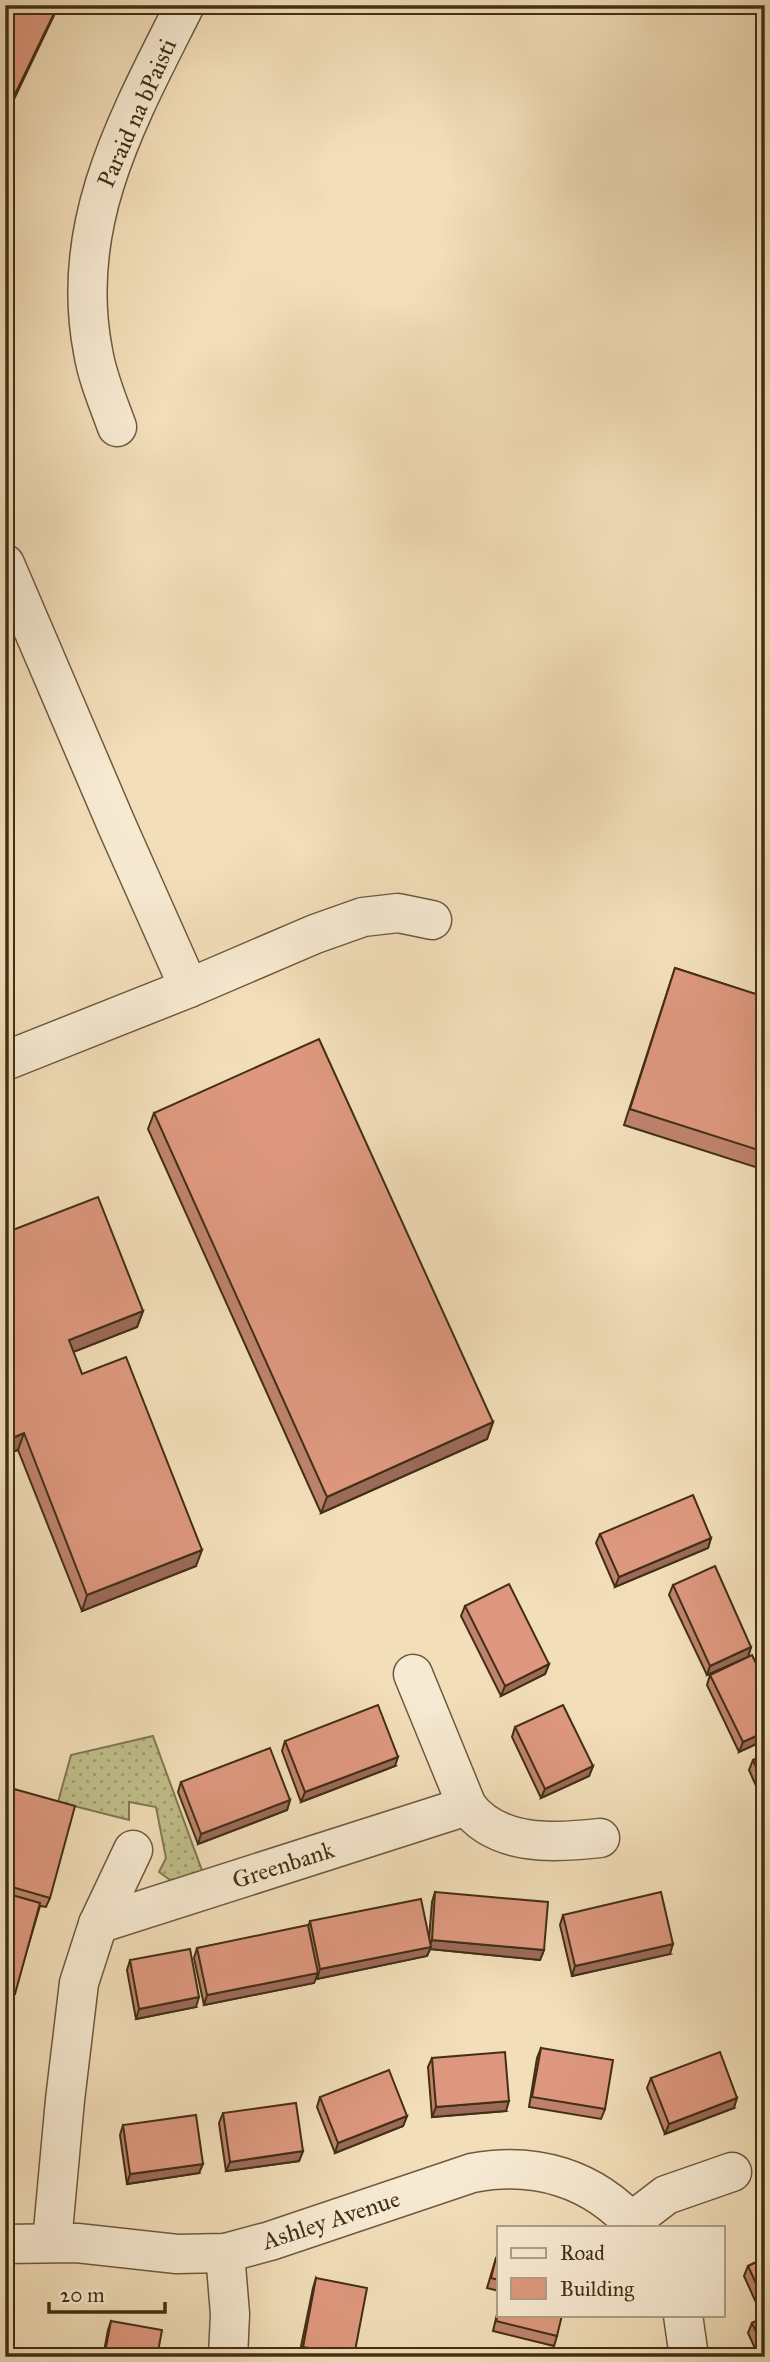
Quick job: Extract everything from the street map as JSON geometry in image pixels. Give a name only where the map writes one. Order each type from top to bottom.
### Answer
[{"type":"street","name":"Paraid na bPaisti","points":[[117,427],[93,351],[88,313],[90,245],[99,198],[122,135],[185,5]]},
{"type":"street","points":[[5,564],[111,814],[189,988]]},
{"type":"street","points":[[5,1062],[315,934],[363,917],[398,913],[432,920]]},
{"type":"street","points":[[413,1674],[467,1806],[485,1823],[529,1840],[566,1842],[600,1838]]},
{"type":"street","name":"Greenbank","points":[[98,1924],[467,1806]]},
{"type":"street","points":[[52,2242],[76,2003],[85,1961],[98,1924],[133,1850]]},
{"type":"street","name":"Ashley Avenue","points":[[5,2244],[52,2242],[186,2255],[225,2253],[271,2241],[472,2173],[497,2169],[525,2169],[574,2180],[596,2192],[634,2225]]},
{"type":"street","points":[[634,2225],[666,2195],[732,2172]]},
{"type":"street","points":[[225,2253],[230,2314],[228,2357]]},
{"type":"street","points":[[683,2316],[689,2357]]},
{"type":"green space","points":[[153,1736],[204,1876],[174,1883],[159,1872],[166,1858],[156,1807],[129,1802],[129,1820],[58,1802],[71,1755]]},
{"type":"building","points":[[5,5],[58,5],[5,115]]},
{"type":"building","points":[[675,968],[765,997],[765,1152],[630,1109]]},
{"type":"building","points":[[319,1039],[493,1422],[327,1497],[154,1113]]},
{"type":"building","points":[[98,1197],[143,1311],[69,1340],[82,1374],[126,1357],[202,1550],[87,1595],[24,1433],[5,1441],[5,1233]]},
{"type":"building","points":[[693,1495],[711,1538],[619,1577],[600,1534]]},
{"type":"building","points":[[715,1566],[751,1647],[710,1666],[673,1585]]},
{"type":"building","points":[[509,1584],[549,1664],[505,1686],[465,1606]]},
{"type":"building","points":[[752,1655],[765,1682],[765,1732],[743,1742],[710,1675]]},
{"type":"building","points":[[378,1705],[398,1757],[305,1792],[285,1741]]},
{"type":"building","points":[[563,1705],[593,1766],[545,1789],[515,1727]]},
{"type":"building","points":[[270,1748],[290,1800],[201,1834],[181,1782]]},
{"type":"building","points":[[765,1755],[765,1788],[753,1760]]},
{"type":"building","points":[[14,1789],[75,1806],[50,1898],[5,1885],[5,1822]]},
{"type":"building","points":[[435,1892],[548,1902],[544,1950],[432,1940]]},
{"type":"building","points":[[661,1892],[673,1944],[575,1966],[563,1915]]},
{"type":"building","points":[[5,1893],[40,1903],[15,1994],[5,1992]]},
{"type":"building","points":[[421,1899],[431,1947],[320,1969],[310,1921]]},
{"type":"building","points":[[308,1925],[318,1973],[207,1995],[197,1948]]},
{"type":"building","points":[[190,1949],[199,1997],[139,2009],[130,1960]]},
{"type":"building","points":[[541,2048],[613,2060],[605,2109],[532,2097]]},
{"type":"building","points":[[505,2052],[509,2101],[436,2107],[432,2058]]},
{"type":"building","points":[[720,2052],[737,2098],[669,2124],[651,2078]]},
{"type":"building","points":[[389,2070],[407,2116],[338,2143],[320,2097]]},
{"type":"building","points":[[296,2103],[303,2151],[230,2162],[223,2113]]},
{"type":"building","points":[[196,2115],[203,2164],[130,2174],[123,2125]]},
{"type":"building","points":[[496,2258],[497,2280],[491,2278]]},
{"type":"building","points":[[765,2258],[765,2303],[748,2266]]},
{"type":"building","points":[[316,2278],[367,2288],[354,2356],[303,2347]]},
{"type":"building","points":[[498,2316],[562,2316],[557,2336],[496,2321]]},
{"type":"building","points":[[765,2317],[765,2352],[752,2323]]},
{"type":"building","points":[[111,2321],[162,2330],[157,2357],[104,2357]]}]
